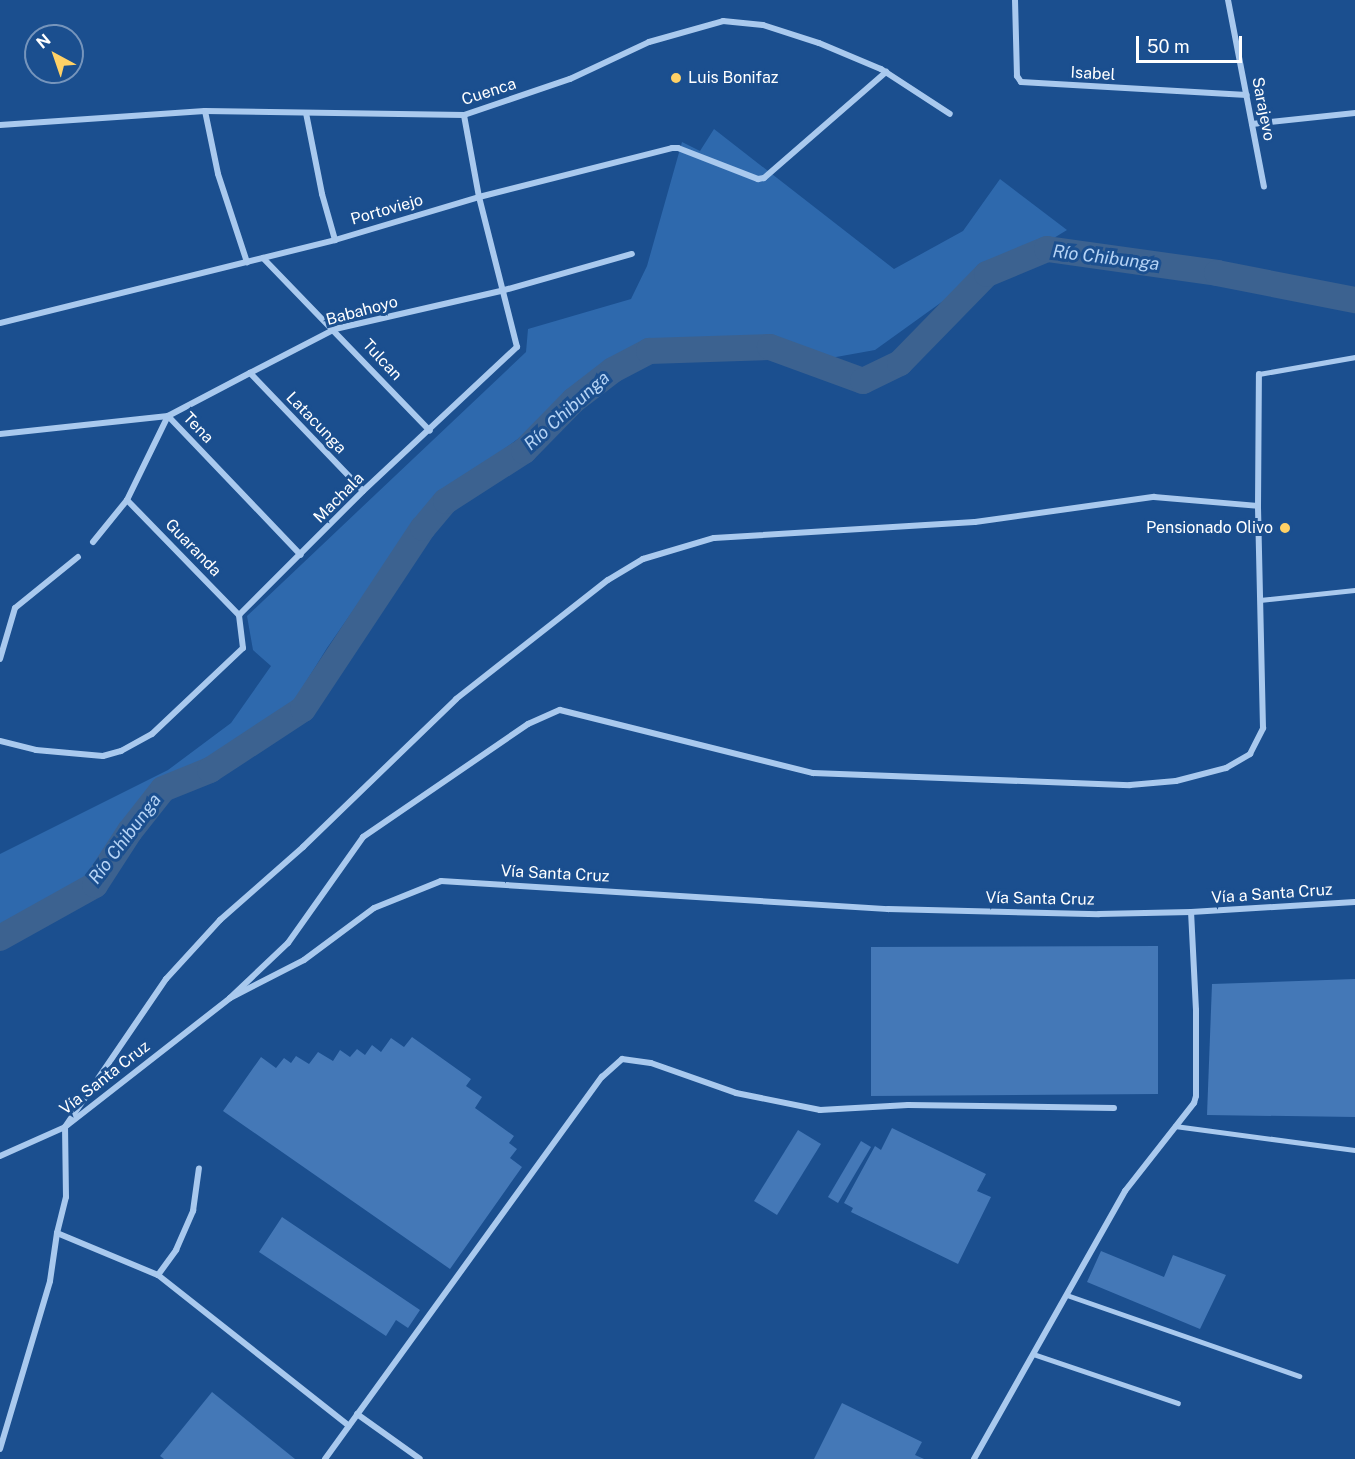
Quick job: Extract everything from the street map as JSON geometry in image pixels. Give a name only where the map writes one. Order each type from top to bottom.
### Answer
[{"type":"street","name":"Isabel","points":[[1015,0],[1017,76],[1021,82],[1247,95]]},
{"type":"street","name":"Sarajevo","points":[[1228,0],[1264,187]]},
{"type":"street","name":"Cuenca","points":[[0,125],[32,121],[205,111],[464,116],[570,79],[649,42],[723,21],[763,25],[819,43],[886,72],[950,114]]},
{"type":"street","name":"Portoviejo","points":[[0,323],[335,240],[479,197],[672,148],[678,148],[758,179],[774,169],[886,72]]},
{"type":"street","points":[[205,111],[218,174],[248,262]]},
{"type":"street","points":[[306,113],[322,194],[335,240]]},
{"type":"street","points":[[1252,124],[1355,113]]},
{"type":"street","name":"Machala","points":[[239,615],[363,491],[430,431],[517,347],[479,197],[464,116]]},
{"type":"street","name":"Babahoyo","points":[[168,416],[335,329],[501,291],[632,254]]},
{"type":"street","name":"Tulcan","points":[[263,258],[335,329],[430,431]]},
{"type":"street","name":"Latacunga","points":[[250,373],[363,491]]},
{"type":"street","points":[[230,998],[288,943],[363,837],[542,717],[560,710],[813,773],[1096,784],[1176,781],[1234,764],[1250,754],[1263,728],[1258,506],[1259,374]]},
{"type":"street","points":[[93,542],[127,500],[168,416]]},
{"type":"street","name":"Tena","points":[[0,434],[168,416],[301,555]]},
{"type":"street","points":[[0,1449],[50,1281],[57,1233],[66,1197],[65,1127],[166,980],[220,920],[303,847],[456,699],[608,580],[643,559],[714,538],[975,522],[1154,497],[1258,506]]},
{"type":"street","name":"Guaranda","points":[[127,500],[239,615]]},
{"type":"street","points":[[0,659],[15,608],[78,557]]},
{"type":"street","points":[[0,741],[36,750],[103,756],[121,751],[152,734],[243,648],[239,615]]},
{"type":"street","name":"Vía Santa Cruz","points":[[0,1156],[65,1127],[230,998],[304,960],[374,908],[441,881],[888,909],[1099,914],[1191,912]]},
{"type":"street","name":"Vía a Santa Cruz","points":[[1191,912],[1355,902]]},
{"type":"street","points":[[974,1459],[1125,1191],[1196,1096],[1191,912]]},
{"type":"street","points":[[326,1459],[602,1077],[622,1059],[651,1063],[736,1093],[820,1110],[908,1106],[1114,1108]]},
{"type":"street","points":[[158,1275],[176,1250],[193,1211],[199,1168]]},
{"type":"street","points":[[57,1233],[158,1275],[349,1426]]},
{"type":"street","points":[[357,1414],[420,1459]]},
{"type":"lane","points":[[1259,374],[1355,357]]},
{"type":"lane","points":[[1260,600],[1355,590]]},
{"type":"lane","points":[[1175,1126],[1355,1150]]},
{"type":"lane","points":[[1066,1295],[1299,1376]]},
{"type":"lane","points":[[1033,1354],[1178,1403]]},
{"type":"shaded area","points":[[714,129],[894,269],[963,231],[1000,179],[1067,230],[1039,247],[1003,258],[875,350],[825,359],[749,342],[687,337],[636,347],[578,381],[530,430],[457,484],[410,529],[327,648],[286,714],[138,808],[111,838],[82,882],[0,929],[0,854],[168,770],[231,723],[271,666],[253,650],[247,616],[526,352],[528,329],[631,299],[647,266],[682,142],[700,151]]},
{"type":"building","points":[[1158,946],[1158,1094],[871,1096],[871,947]]},
{"type":"building","points":[[1355,979],[1355,1117],[1207,1115],[1212,984]]},
{"type":"building","points":[[412,1037],[471,1079],[466,1086],[482,1097],[475,1108],[514,1136],[509,1143],[517,1149],[510,1158],[522,1167],[450,1269],[223,1111],[261,1057],[276,1068],[284,1058],[291,1063],[296,1056],[309,1064],[318,1052],[333,1061],[340,1050],[350,1057],[357,1049],[365,1055],[372,1045],[381,1052],[391,1038],[404,1047]]},
{"type":"building","points":[[892,1128],[986,1174],[977,1191],[991,1197],[958,1264],[851,1212],[853,1208],[844,1203],[875,1146],[881,1150]]},
{"type":"building","points":[[798,1130],[821,1144],[777,1215],[754,1201]]},
{"type":"building","points":[[861,1141],[871,1147],[838,1203],[828,1197]]},
{"type":"building","points":[[282,1217],[420,1310],[408,1328],[396,1320],[386,1336],[259,1252]]},
{"type":"building","points":[[1101,1251],[1164,1277],[1173,1255],[1226,1275],[1200,1329],[1087,1282]]},
{"type":"building","points":[[212,1392],[295,1459],[164,1459],[160,1456]]},
{"type":"building","points":[[842,1403],[922,1442],[915,1455],[924,1459],[814,1459]]},
{"type":"waterway","name":"Río Chibunga","points":[[0,938],[95,885],[130,831],[163,789],[210,770],[303,709],[423,528],[446,501],[524,451],[574,400],[613,370],[649,351],[770,347],[863,381],[900,363],[987,274],[1047,249],[1217,273],[1355,300]]},
{"type":"place","name":"Luis Bonifaz","points":[[676,78]]},
{"type":"place","name":"Pensionado Olivo","points":[[1285,528]]}]
